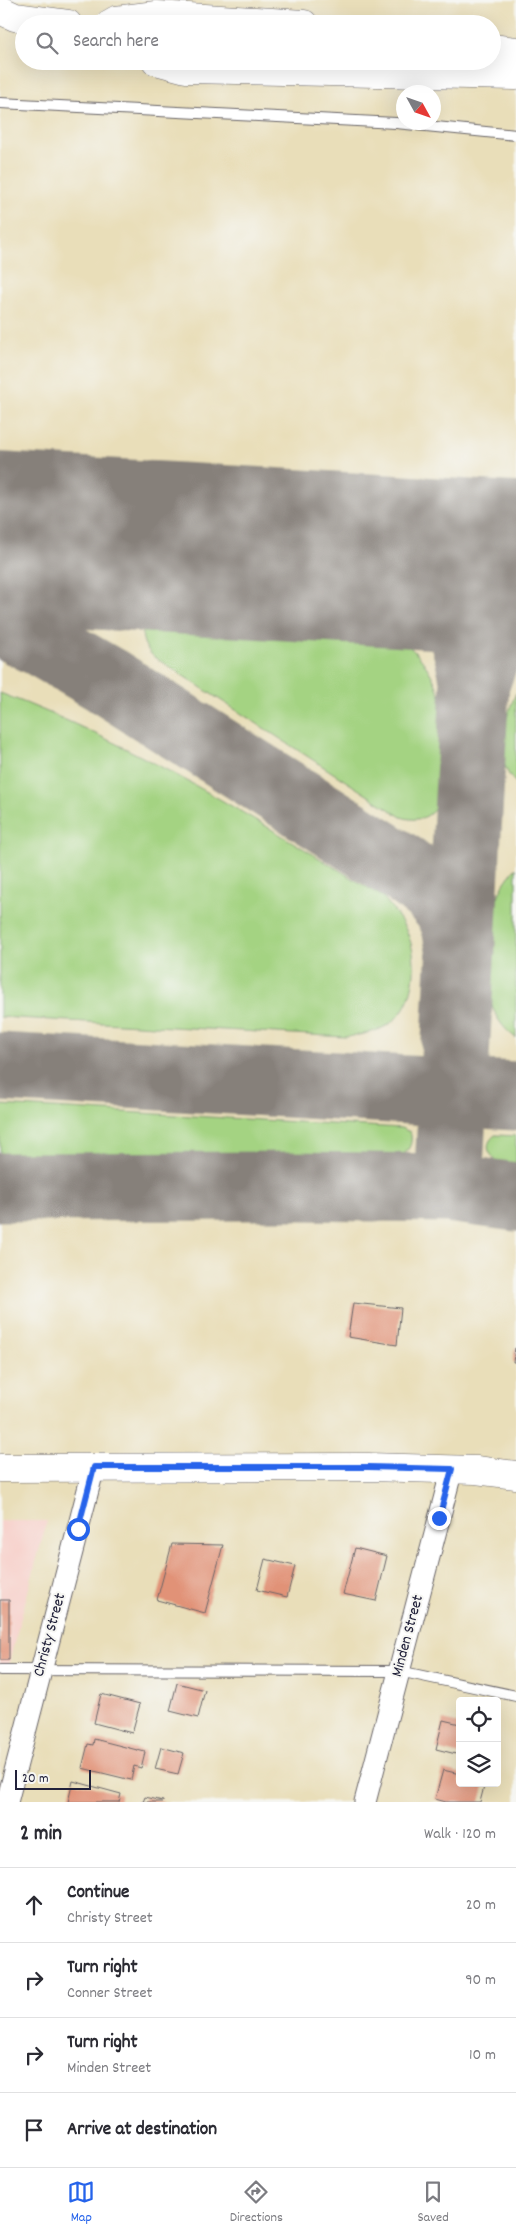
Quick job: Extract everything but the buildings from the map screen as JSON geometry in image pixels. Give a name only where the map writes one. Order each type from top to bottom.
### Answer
[{"type":"street","points":[[0,10],[15,18]]},
{"type":"street","points":[[149,15],[171,15]]},
{"type":"street","points":[[0,33],[15,29]]},
{"type":"street","points":[[501,49],[516,51]]},
{"type":"street","points":[[233,70],[516,76]]},
{"type":"street","name":"Christy Street","points":[[7,1802],[94,1467]]},
{"type":"street","points":[[0,1468],[368,1467],[452,1469],[516,1475]]},
{"type":"street","name":"Minden Street","points":[[365,1802],[452,1469]]},
{"type":"lane","points":[[0,103],[396,123],[516,135]]},
{"type":"lane","points":[[0,1670],[399,1671],[516,1696]]},
{"type":"shaded area","points":[[0,1521],[47,1521],[8,1666],[0,1666]]},
{"type":"green space","points":[[175,605],[356,616],[356,623],[382,629],[408,645],[428,669],[441,697],[444,712],[446,727],[445,752],[441,793],[436,807],[427,816],[422,818],[408,819],[401,817],[154,657],[143,640],[142,631],[144,624],[156,611]]},
{"type":"green space","points":[[0,693],[50,713],[149,760],[244,813],[383,897],[405,927],[413,955],[414,967],[411,992],[407,1003],[400,1013],[392,1022],[376,1031],[345,1037],[0,1017]]},
{"type":"green space","points":[[516,693],[516,783],[504,764],[503,739],[508,715]]},
{"type":"green space","points":[[516,868],[516,1038],[508,1032],[497,1017],[491,999],[489,971],[494,911],[504,883]]},
{"type":"green space","points":[[0,1105],[401,1128],[410,1132],[411,1141],[405,1153],[394,1160],[0,1162]]},
{"type":"green space","points":[[495,1135],[516,1136],[516,1169],[504,1165],[489,1152],[488,1146]]},
{"type":"taxiway","points":[[348,558],[402,573],[422,582],[438,594],[450,610],[460,629],[475,684]]},
{"type":"taxiway","points":[[448,1188],[475,684],[489,644],[516,606]]},
{"type":"taxiway","points":[[0,622],[42,643],[106,680],[404,869],[431,890],[448,909],[455,925],[461,951]]},
{"type":"taxiway","points":[[0,1067],[516,1096]]},
{"type":"taxiway","points":[[0,1187],[295,1186],[448,1188],[516,1197]]},
{"type":"runway","points":[[0,538],[516,568]]},
{"type":"route","points":[[78,1529],[94,1467],[368,1467],[452,1469],[439,1518]]}]
